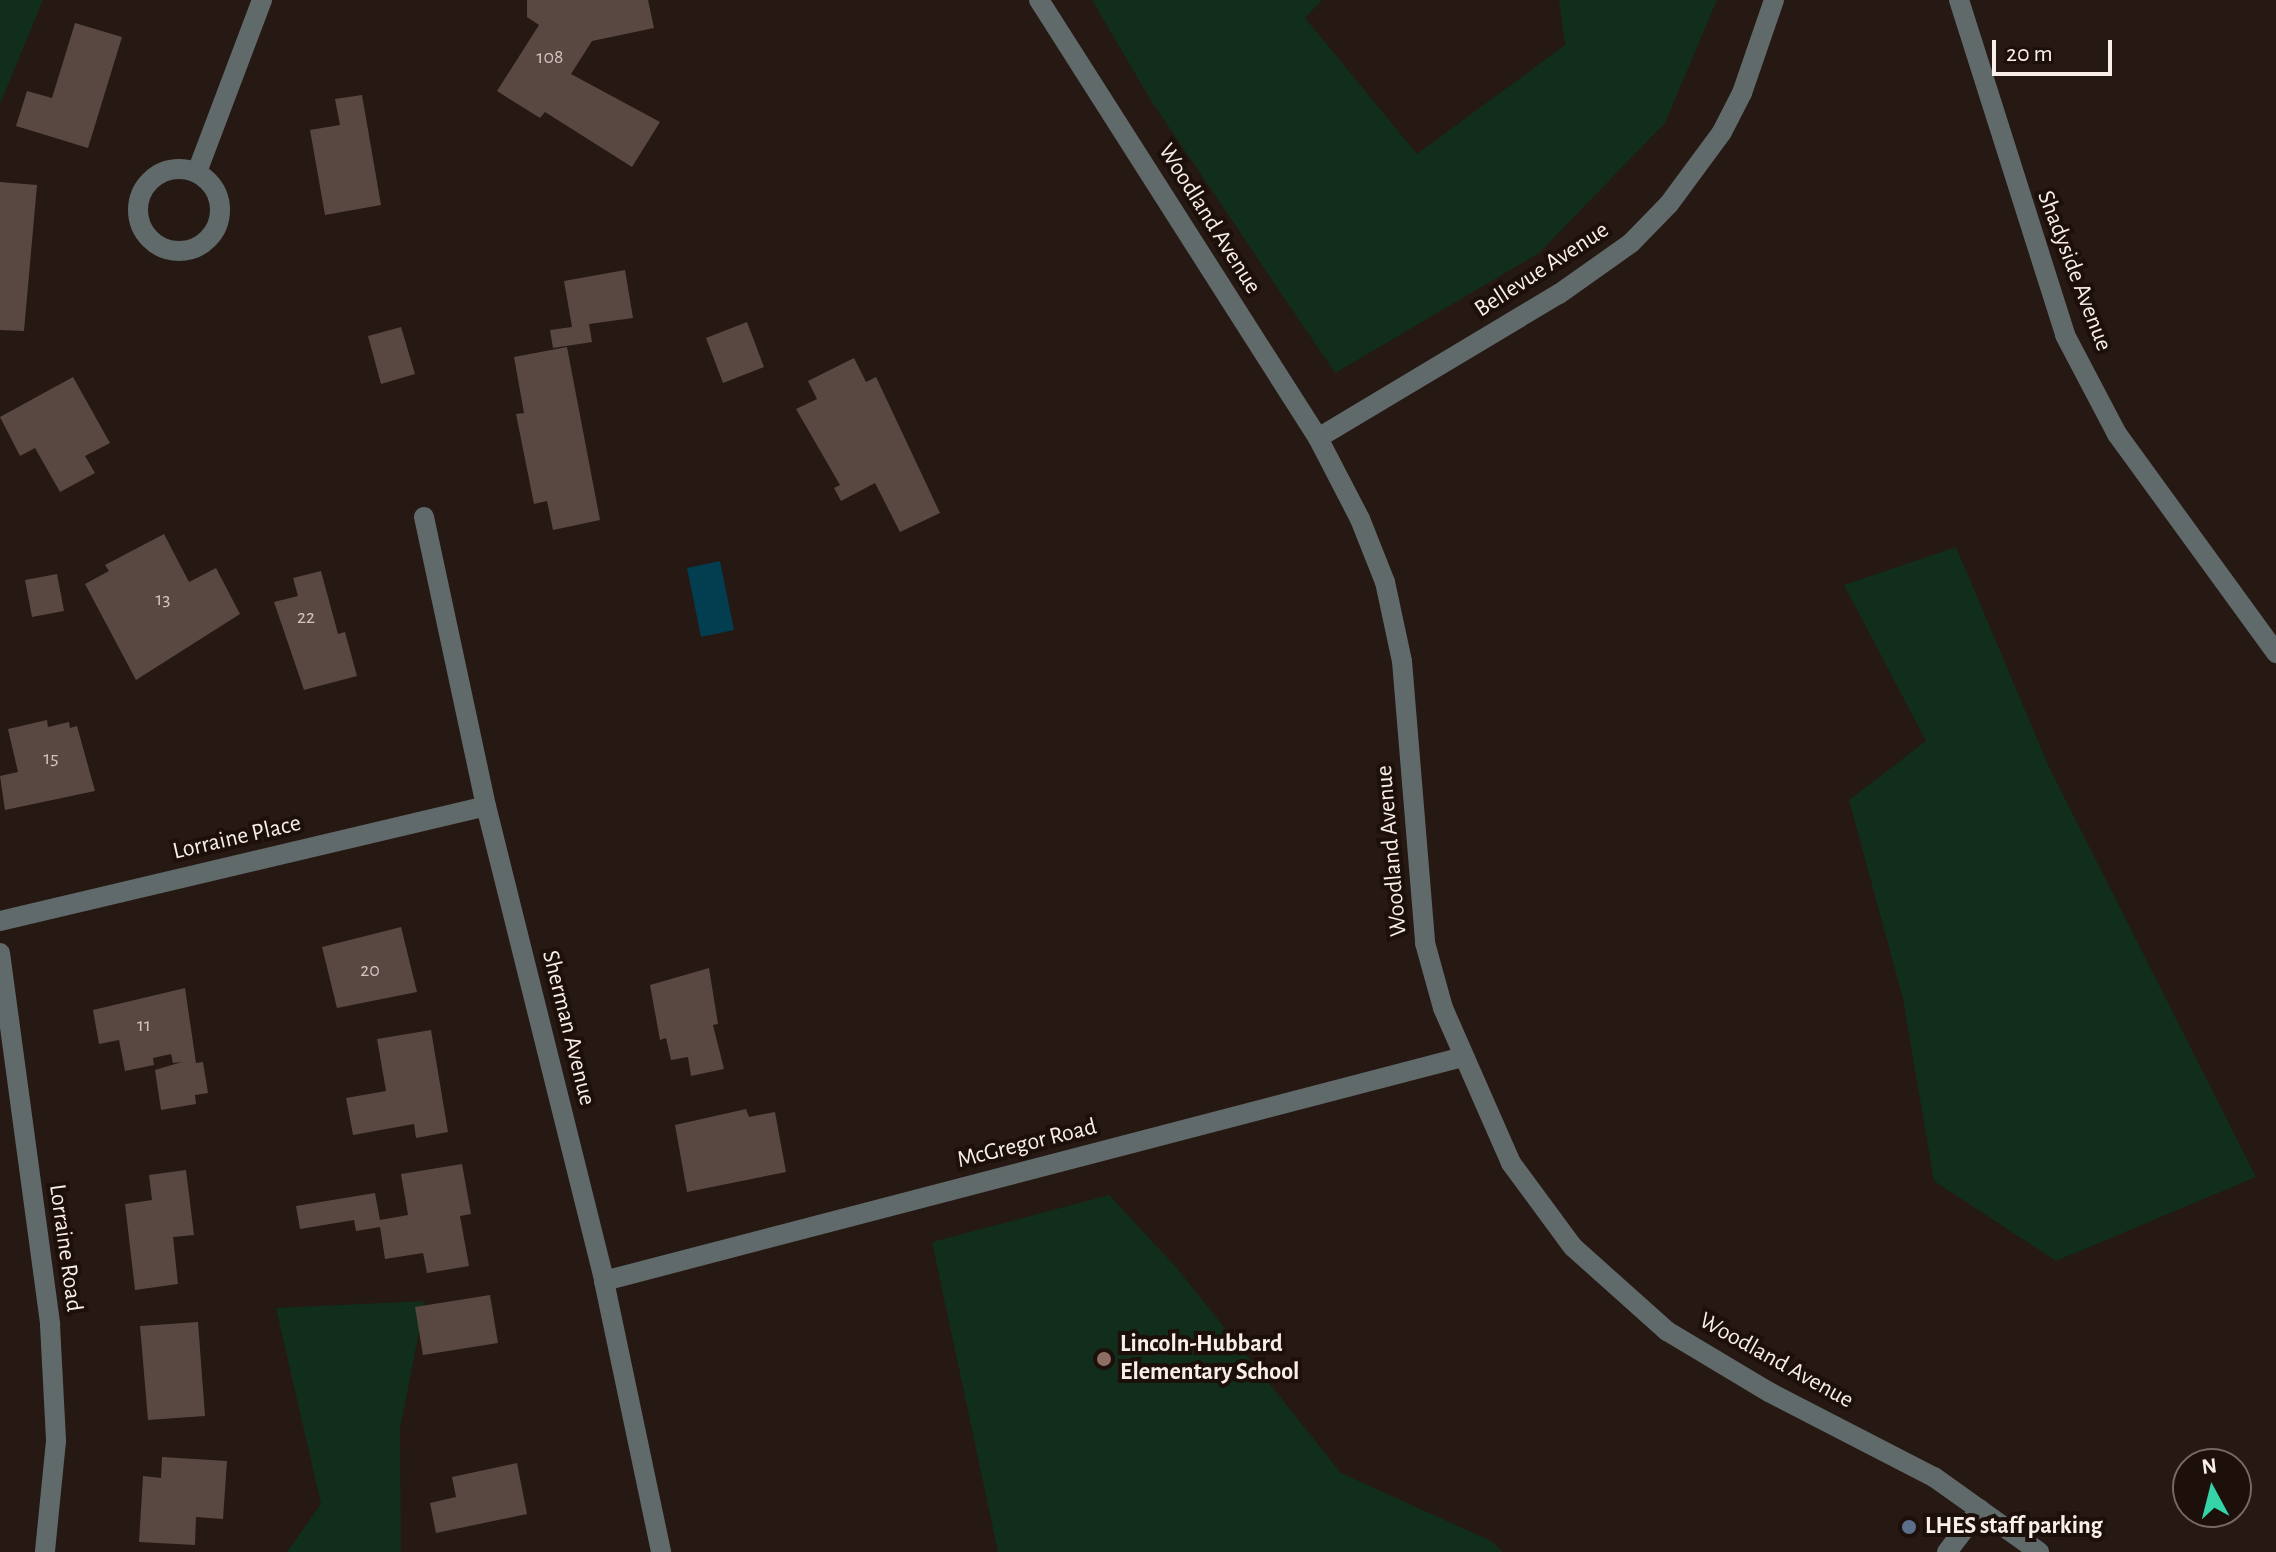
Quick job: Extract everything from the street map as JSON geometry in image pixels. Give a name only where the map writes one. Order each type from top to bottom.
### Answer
[{"type":"street","points":[[197,172],[262,0]]},
{"type":"street","name":"Woodland Avenue","points":[[1039,0],[1318,438],[1385,582],[1402,661],[1425,943],[1463,1057],[1511,1163],[1573,1247],[1667,1331],[1769,1392],[1876,1444],[1980,1509],[2039,1552]]},
{"type":"street","name":"Bellevue Avenue","points":[[1318,438],[1559,294],[1631,243],[1669,204],[1722,132],[1742,93],[1774,0]]},
{"type":"street","name":"Shadyside Avenue","points":[[1959,0],[2065,335],[2117,434],[2276,653]]},
{"type":"street","points":[[170,169],[197,172],[217,191],[220,219],[205,243],[179,252],[166,249],[145,233],[139,221],[140,195],[170,169]]},
{"type":"street","name":"Sherman Avenue","points":[[424,517],[486,806],[604,1281],[661,1552]]},
{"type":"street","name":"Lorraine Place","points":[[0,921],[486,806]]},
{"type":"street","name":"Lorraine Road","points":[[0,953],[50,1325],[56,1441],[45,1552]]},
{"type":"street","name":"McGregor Road","points":[[604,1281],[1463,1057]]},
{"type":"street","points":[[1947,1552],[1980,1509]]},
{"type":"green space","points":[[0,0],[43,0],[0,104]]},
{"type":"green space","points":[[1092,0],[1322,0],[1305,18],[1417,154],[1565,45],[1559,0],[1717,0],[1665,123],[1539,253],[1335,373],[1150,99]]},
{"type":"green space","points":[[1956,547],[2050,769],[2256,1177],[2056,1261],[1934,1181],[1903,999],[1849,800],[1926,741],[1844,585]]},
{"type":"green space","name":"Lincoln-Hubbard Elementary School","points":[[1109,1195],[1176,1267],[1341,1473],[1491,1541],[1503,1552],[998,1552],[932,1242]]},
{"type":"green space","points":[[425,1301],[400,1429],[401,1552],[287,1552],[321,1504],[276,1308]]},
{"type":"water","points":[[720,561],[734,630],[701,637],[687,568]]},
{"type":"building","points":[[527,0],[648,0],[654,28],[592,41],[571,74],[660,122],[632,167],[545,112],[540,118],[497,91],[539,25],[527,17]]},
{"type":"building","points":[[75,23],[122,37],[88,148],[16,126],[27,91],[52,98]]},
{"type":"building","points":[[362,95],[381,205],[325,215],[310,130],[340,125],[335,99]]},
{"type":"building","points":[[0,182],[37,185],[24,331],[0,330]]},
{"type":"building","points":[[625,270],[633,318],[589,324],[592,342],[553,348],[550,330],[572,327],[564,281]]},
{"type":"building","points":[[747,322],[764,367],[723,383],[706,338]]},
{"type":"building","points":[[401,327],[415,374],[381,384],[368,336]]},
{"type":"building","points":[[567,347],[600,520],[553,530],[547,501],[534,504],[516,414],[524,413],[514,357]]},
{"type":"building","points":[[854,358],[866,382],[876,377],[940,513],[900,532],[875,483],[841,501],[834,488],[840,485],[796,409],[817,399],[808,381]]},
{"type":"building","points":[[73,377],[110,443],[85,456],[95,473],[60,492],[35,448],[20,456],[0,417]]},
{"type":"building","points":[[164,534],[189,582],[216,568],[240,614],[136,680],[85,584],[109,571],[105,565]]},
{"type":"building","points":[[321,571],[338,634],[345,632],[357,676],[304,690],[274,602],[298,596],[293,578]]},
{"type":"building","points":[[57,574],[64,611],[32,617],[25,580]]},
{"type":"building","points":[[47,720],[48,727],[69,722],[70,728],[77,726],[95,791],[5,810],[0,776],[18,772],[8,729]]},
{"type":"building","points":[[401,927],[417,992],[337,1008],[322,947]]},
{"type":"building","points":[[709,968],[718,1024],[713,1025],[724,1069],[691,1076],[688,1057],[671,1060],[666,1038],[660,1040],[650,985]]},
{"type":"building","points":[[185,988],[196,1063],[203,1062],[208,1093],[195,1095],[196,1104],[161,1110],[155,1070],[182,1062],[173,1063],[171,1054],[153,1058],[154,1065],[125,1071],[119,1040],[99,1044],[93,1010]]},
{"type":"building","points":[[431,1030],[448,1132],[416,1138],[414,1124],[353,1135],[346,1098],[386,1091],[377,1039]]},
{"type":"building","points":[[746,1109],[749,1117],[775,1112],[786,1172],[687,1192],[675,1125]]},
{"type":"building","points":[[462,1164],[471,1214],[460,1216],[469,1266],[427,1273],[423,1253],[385,1259],[380,1227],[356,1231],[354,1220],[300,1229],[296,1206],[375,1193],[380,1220],[408,1215],[401,1174]]},
{"type":"building","points":[[186,1170],[194,1235],[173,1237],[178,1284],[135,1290],[125,1204],[152,1200],[149,1175]]},
{"type":"building","points":[[490,1295],[498,1343],[423,1355],[415,1307]]},
{"type":"building","points":[[198,1322],[205,1416],[148,1420],[140,1326]]},
{"type":"building","points":[[162,1457],[227,1461],[223,1519],[196,1517],[195,1545],[139,1542],[143,1476],[161,1478]]},
{"type":"building","points":[[517,1463],[527,1514],[436,1533],[430,1503],[456,1497],[452,1477]]},
{"type":"place","name":"Lincoln-Hubbard Elementary School","points":[[1104,1359]]},
{"type":"place","name":"LHES staff parking","points":[[1909,1527]]}]
